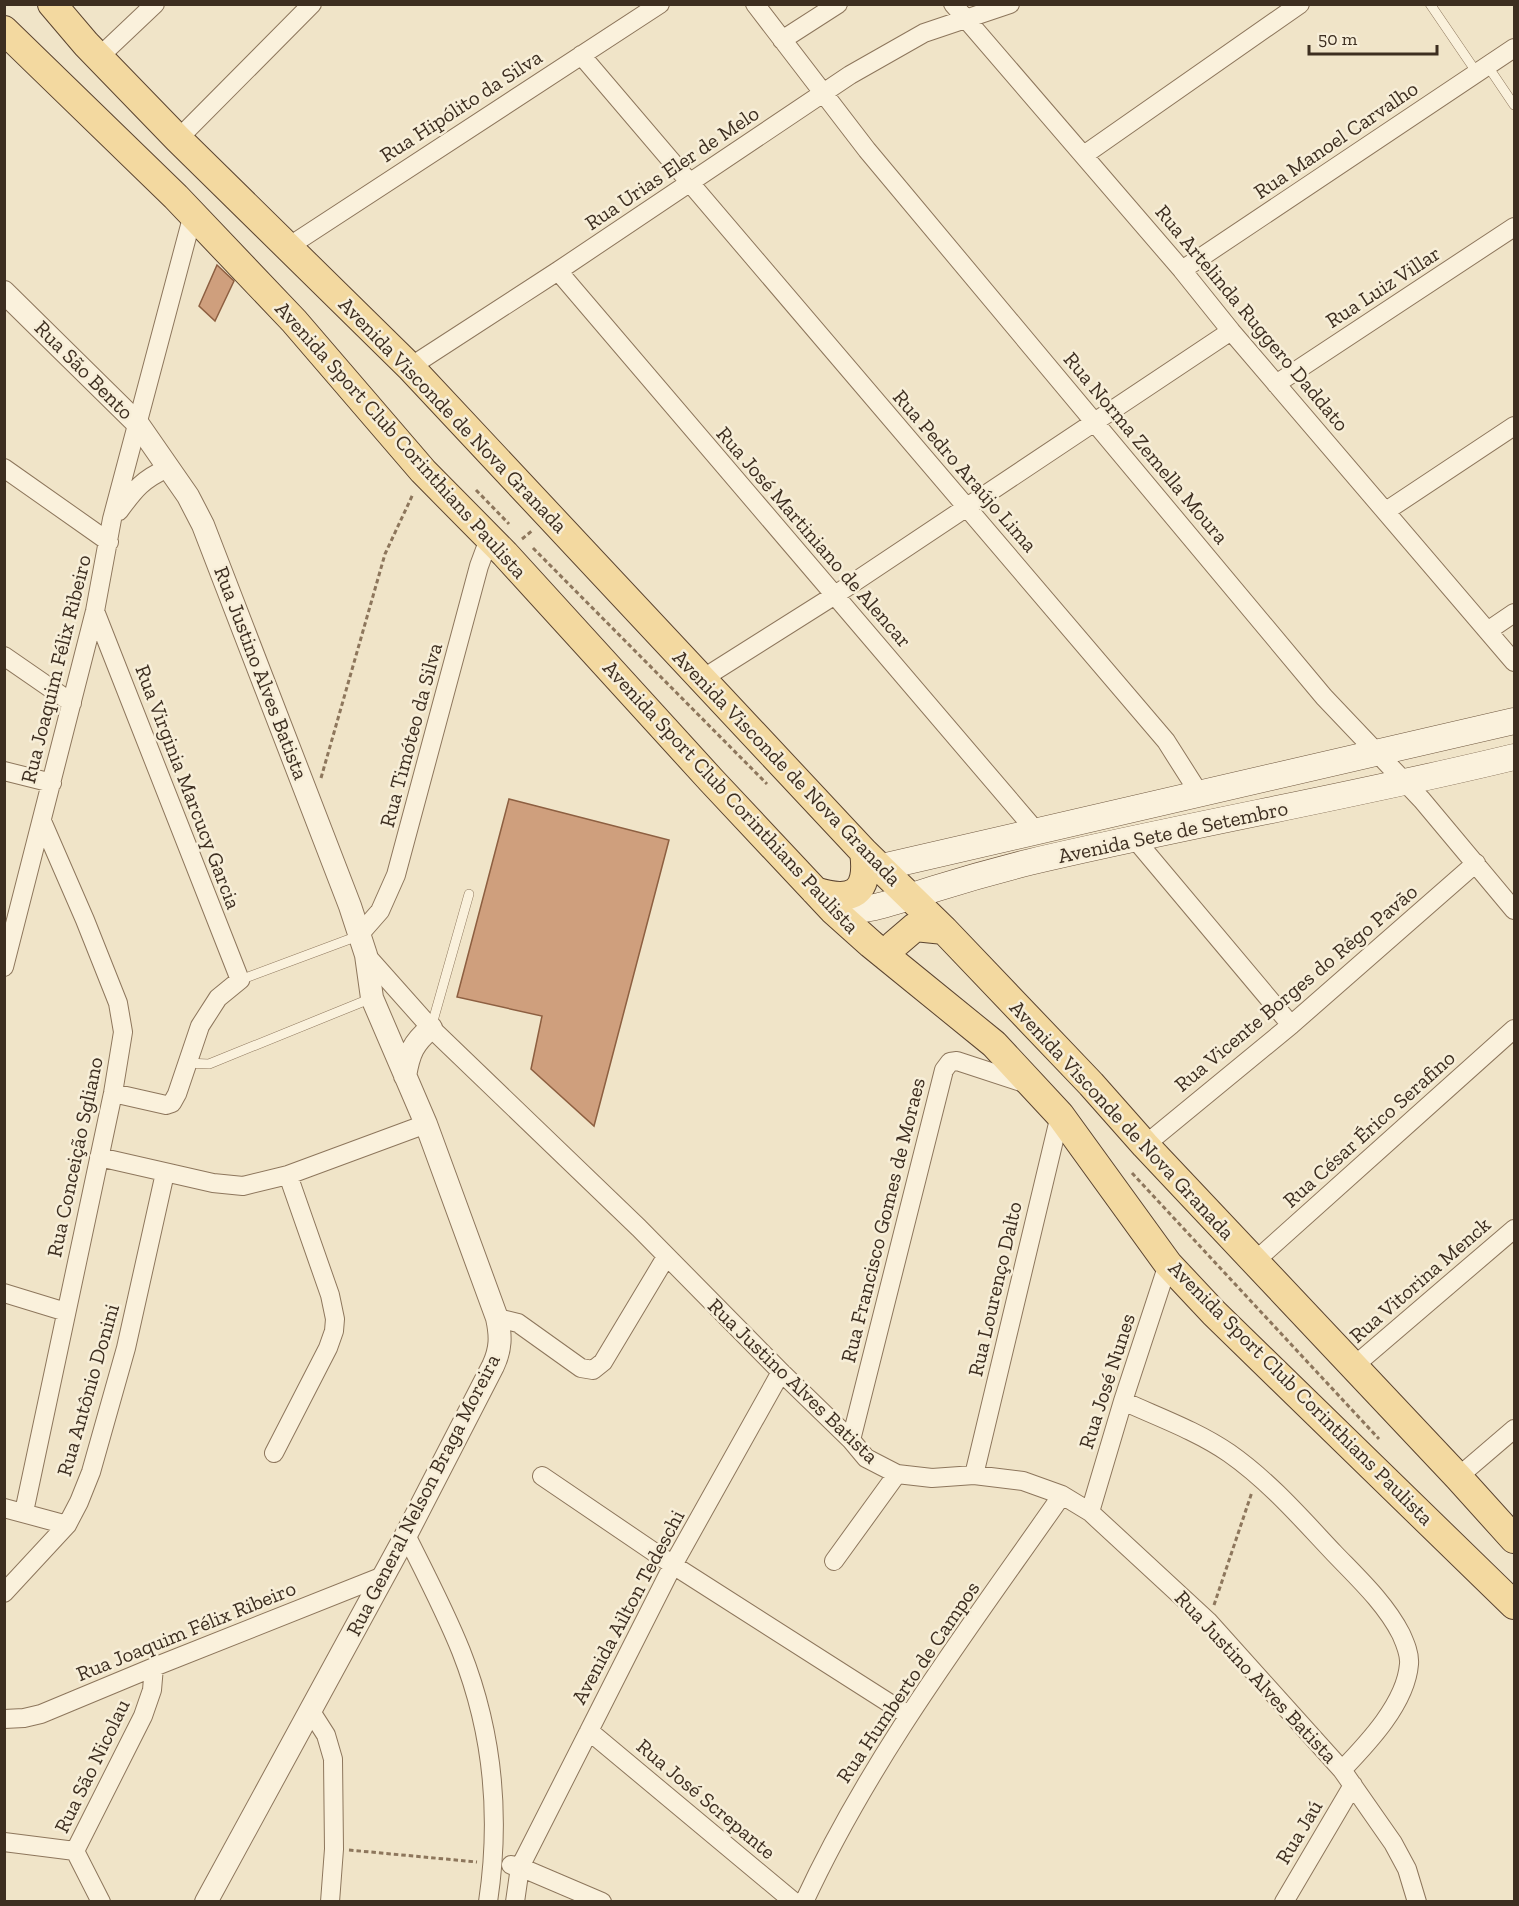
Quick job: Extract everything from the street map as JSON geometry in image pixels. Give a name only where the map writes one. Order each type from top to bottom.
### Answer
[{"type":"main road","points":[[30,4],[60,34],[92,51]]},
{"type":"main road","name":"Avenida Visconde de Nova Granada","points":[[52,4],[92,51],[178,139],[410,367],[873,860],[944,930],[1090,1084],[1515,1539]]},
{"type":"main road","name":"Avenida Sport Club Corinthians Paulista","points":[[4,30],[193,214],[294,321],[423,471],[512,545],[824,900],[886,956],[994,1044],[1060,1115],[1168,1264],[1214,1313],[1515,1605]]},
{"type":"main road","name":"Avenida Sete de Setembro","points":[[873,860],[1036,831],[1515,721]]},
{"type":"main road","name":"Avenida Sete de Setembro","points":[[824,900],[853,912],[1027,863],[1134,838],[1407,784],[1515,757]]},
{"type":"main road","points":[[824,900],[852,894],[864,879],[873,860]]},
{"type":"main road","points":[[886,956],[896,943],[915,927],[944,930]]},
{"type":"street","points":[[92,51],[155,4]]},
{"type":"street","points":[[178,139],[312,4]]},
{"type":"street","name":"Rua Hipólito da Silva","points":[[288,247],[660,4]]},
{"type":"street","name":"Rua Norma Zemella Moura","points":[[755,4],[867,150],[1324,697],[1407,784],[1515,910]]},
{"type":"street","points":[[782,40],[838,4]]},
{"type":"street","name":"Rua Artelinda Ruggero Daddato","points":[[953,4],[1515,662]]},
{"type":"street","name":"Rua Urias Eler de Melo","points":[[410,367],[558,271],[850,75],[924,33],[1010,4]]},
{"type":"street","points":[[1084,155],[1300,4]]},
{"type":"street","name":"Rua Manoel Carvalho","points":[[1182,270],[1515,48]]},
{"type":"street","name":"Rua Pedro Araújo Lima","points":[[580,55],[1166,741],[1199,793]]},
{"type":"street","name":"Rua Joaquim Félix Ribeiro","points":[[4,967],[95,611],[112,519],[193,214]]},
{"type":"street","name":"Rua Luiz Villar","points":[[1276,384],[1515,227]]},
{"type":"street","name":"Rua José Martiniano de Alencar","points":[[558,271],[1036,831]]},
{"type":"street","name":"Rua São Bento","points":[[4,292],[138,424]]},
{"type":"street","points":[[702,679],[835,595],[1231,331]]},
{"type":"street","name":"Rua Justino Alves Batista","points":[[138,424],[188,496],[210,540],[363,945],[431,1028],[632,1221],[851,1440],[866,1458],[897,1474],[932,1478],[974,1474],[1023,1481],[1062,1495],[1090,1512],[1208,1621],[1342,1770],[1393,1843],[1407,1869],[1417,1902]]},
{"type":"street","points":[[1386,511],[1515,426]]},
{"type":"street","points":[[4,468],[109,542]]},
{"type":"street","name":"Rua Joaquim Félix Ribeiro","points":[[112,519],[132,492],[149,477],[168,468]]},
{"type":"street","name":"Rua Timóteo da Silva","points":[[363,945],[396,875],[479,566],[512,545]]},
{"type":"street","name":"Rua Virginia Marcucy Garcia","points":[[95,611],[240,980]]},
{"type":"street","points":[[1489,630],[1515,613]]},
{"type":"street","points":[[4,656],[72,703]]},
{"type":"street","points":[[4,771],[52,783]]},
{"type":"street","name":"Rua Conceição Sgliano","points":[[24,1512],[113,1093],[123,1032],[118,1004],[42,821]]},
{"type":"street","points":[[1134,838],[1291,1025]]},
{"type":"street","name":"Rua Vicente Borges do Rêgo Pavão","points":[[1145,1145],[1291,1025],[1476,863]]},
{"type":"street","name":"Rua General Nelson Braga Moreira","points":[[206,1902],[406,1535],[500,1351],[501,1336],[497,1318],[426,1124],[372,998],[363,945]]},
{"type":"street","points":[[113,1093],[166,1105],[172,1103],[177,1094],[194,1039],[208,1012],[218,998],[240,980]]},
{"type":"street","points":[[405,1076],[409,1056],[420,1038],[431,1028]]},
{"type":"street","name":"Rua César Érico Serafino","points":[[1254,1262],[1515,1029]]},
{"type":"street","name":"Rua Francisco Gomes de Moraes","points":[[851,1440],[944,1070],[950,1062],[957,1061],[1032,1085]]},
{"type":"street","name":"Rua Lourenço Dalto","points":[[974,1474],[1060,1115]]},
{"type":"street","points":[[99,1157],[213,1183],[243,1186],[288,1175],[426,1124]]},
{"type":"street","name":"Rua Antônio Donini","points":[[4,1593],[67,1525],[91,1472],[126,1348],[165,1173]]},
{"type":"street","points":[[273,1453],[328,1348],[334,1331],[335,1319],[325,1278],[288,1175]]},
{"type":"street","name":"Rua Vitorina Menck","points":[[1354,1366],[1515,1229]]},
{"type":"street","points":[[497,1318],[518,1323],[581,1368],[594,1370],[603,1362],[666,1257]]},
{"type":"street","name":"Rua José Nunes","points":[[1090,1512],[1123,1401],[1168,1264]]},
{"type":"street","points":[[4,1293],[66,1312]]},
{"type":"street","name":"Avenida Ailton Tedeschi","points":[[515,1902],[520,1867],[673,1565],[781,1372]]},
{"type":"street","points":[[1123,1401],[1208,1440],[1257,1475],[1361,1581],[1400,1632],[1407,1647],[1409,1662],[1406,1679],[1399,1696],[1376,1732],[1342,1770]]},
{"type":"street","points":[[1458,1477],[1515,1429]]},
{"type":"street","points":[[834,1561],[897,1474]]},
{"type":"street","points":[[542,1476],[673,1565],[908,1715]]},
{"type":"street","name":"Rua Humberto de Campos","points":[[804,1902],[847,1816],[908,1715],[1062,1495]]},
{"type":"street","points":[[4,1508],[67,1525]]},
{"type":"street","points":[[406,1535],[460,1649],[487,1736],[493,1776],[495,1818],[494,1863],[488,1902]]},
{"type":"street","name":"Rua Joaquim Félix Ribeiro","points":[[4,1719],[41,1714],[383,1576]]},
{"type":"street","name":"Rua São Nicolau","points":[[4,1842],[75,1851],[143,1716],[152,1690],[154,1667]]},
{"type":"street","points":[[310,1710],[326,1734],[333,1759],[334,1849],[330,1902]]},
{"type":"street","name":"Rua José Screpante","points":[[589,1731],[794,1902]]},
{"type":"street","name":"Rua Jaú","points":[[1284,1902],[1353,1785]]},
{"type":"street","points":[[75,1851],[101,1902]]},
{"type":"street","points":[[494,1863],[520,1867],[602,1902]]},
{"type":"lane","points":[[1430,4],[1482,69],[1515,105]]},
{"type":"lane","points":[[431,1028],[469,894]]},
{"type":"lane","points":[[240,980],[363,945]]},
{"type":"lane","points":[[186,1064],[209,1064],[372,998]]},
{"type":"path","points":[[313,809],[385,554],[423,471]]},
{"type":"path","points":[[474,488],[512,545],[774,791]]},
{"type":"path","points":[[512,545],[550,516]]},
{"type":"path","points":[[1125,1165],[1384,1446]]},
{"type":"path","points":[[1208,1621],[1257,1475]]},
{"type":"path","points":[[334,1849],[494,1863]]},
{"type":"building","points":[[217,265],[234,281],[215,321],[199,306]]},
{"type":"building","points":[[509,799],[669,840],[594,1126],[531,1069],[542,1016],[457,997]]}]
